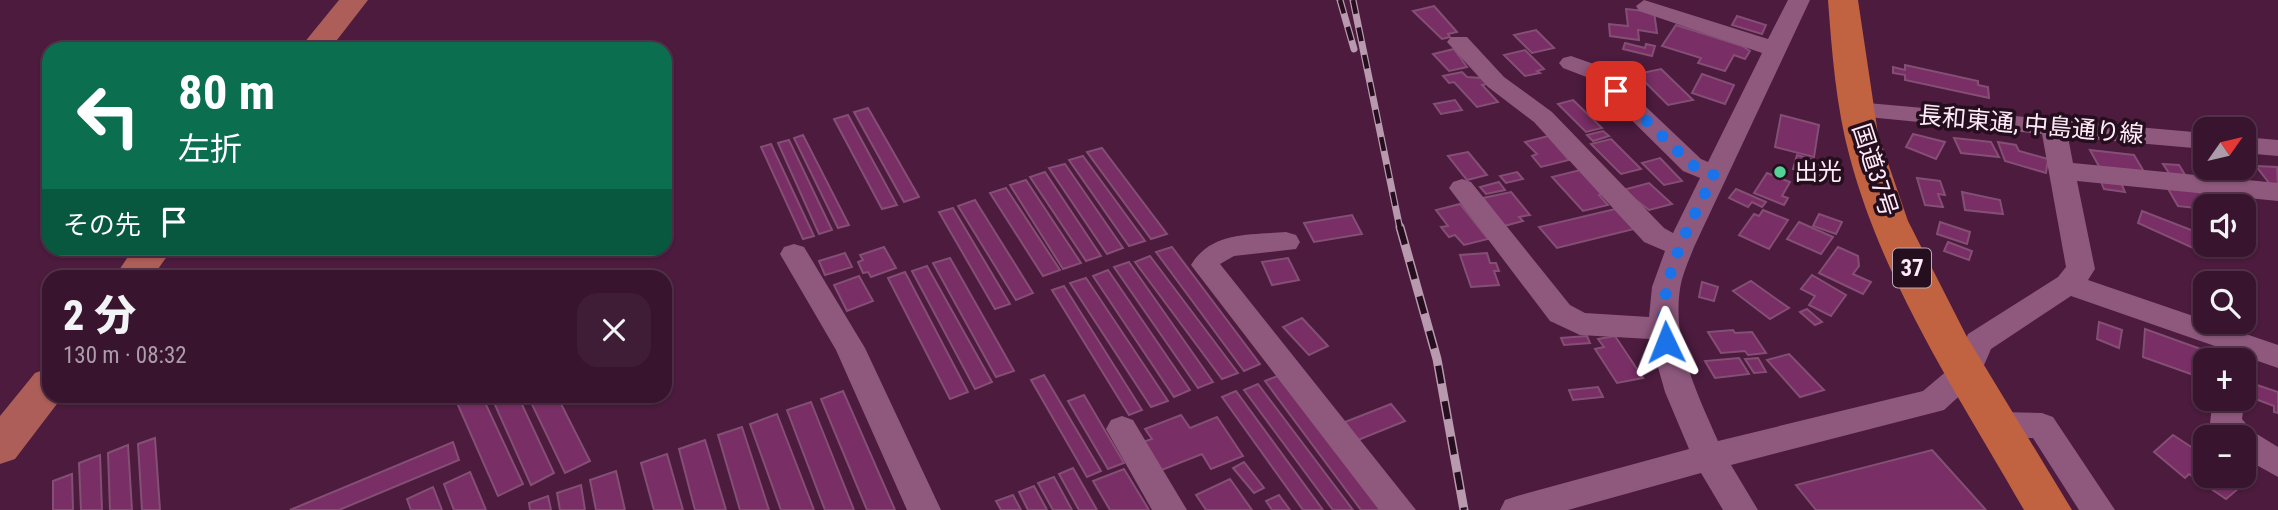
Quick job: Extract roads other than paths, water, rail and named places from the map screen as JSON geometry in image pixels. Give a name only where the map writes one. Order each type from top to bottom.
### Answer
[{"type":"highway","name":"国道37号","points":[[1843,0],[1856,110],[1873,177],[1904,253],[1966,371],[2049,510]]},
{"type":"main road","points":[[320,42],[354,0]]},
{"type":"main road","points":[[138,270],[149,256]]},
{"type":"main road","points":[[0,447],[42,393]]},
{"type":"street","points":[[1678,0],[1707,10],[1700,24]]},
{"type":"street","points":[[1741,510],[1709,457],[1681,392],[1663,329],[1666,287],[1680,247],[1799,0]]},
{"type":"street","points":[[1647,6],[1777,50]]},
{"type":"street","points":[[1459,42],[1496,82],[1544,117],[1654,235],[1680,247]]},
{"type":"street","points":[[1571,63],[1597,73],[1692,165],[1714,175]]},
{"type":"street","name":"長和東通, 中島通り線","points":[[1856,110],[2193,140]]},
{"type":"street","points":[[1517,510],[1709,457],[1933,401],[1966,371],[1979,342],[2068,285],[2081,269],[2064,171],[2053,127]]},
{"type":"street","points":[[2256,147],[2276,150]]},
{"type":"street","points":[[2064,171],[2278,192]]},
{"type":"street","points":[[1462,188],[1560,313],[1580,324],[1663,329]]},
{"type":"street","points":[[1286,243],[1222,248],[1210,254],[1205,265],[1399,510]]},
{"type":"street","points":[[794,254],[850,348],[924,510]]},
{"type":"street","points":[[2068,285],[2226,348]]},
{"type":"street","points":[[2256,354],[2278,357]]},
{"type":"street","points":[[1999,425],[2042,426],[2098,510]]},
{"type":"street","points":[[1122,429],[1170,510]]},
{"type":"street","points":[[2256,449],[2278,464]]},
{"type":"railway","points":[[1340,0],[1354,49]]},
{"type":"railway","points":[[1353,0],[1400,229]]},
{"type":"railway","points":[[1400,227],[1437,359],[1464,510]]},
{"type":"place","name":"出光","points":[[1780,172]]}]
